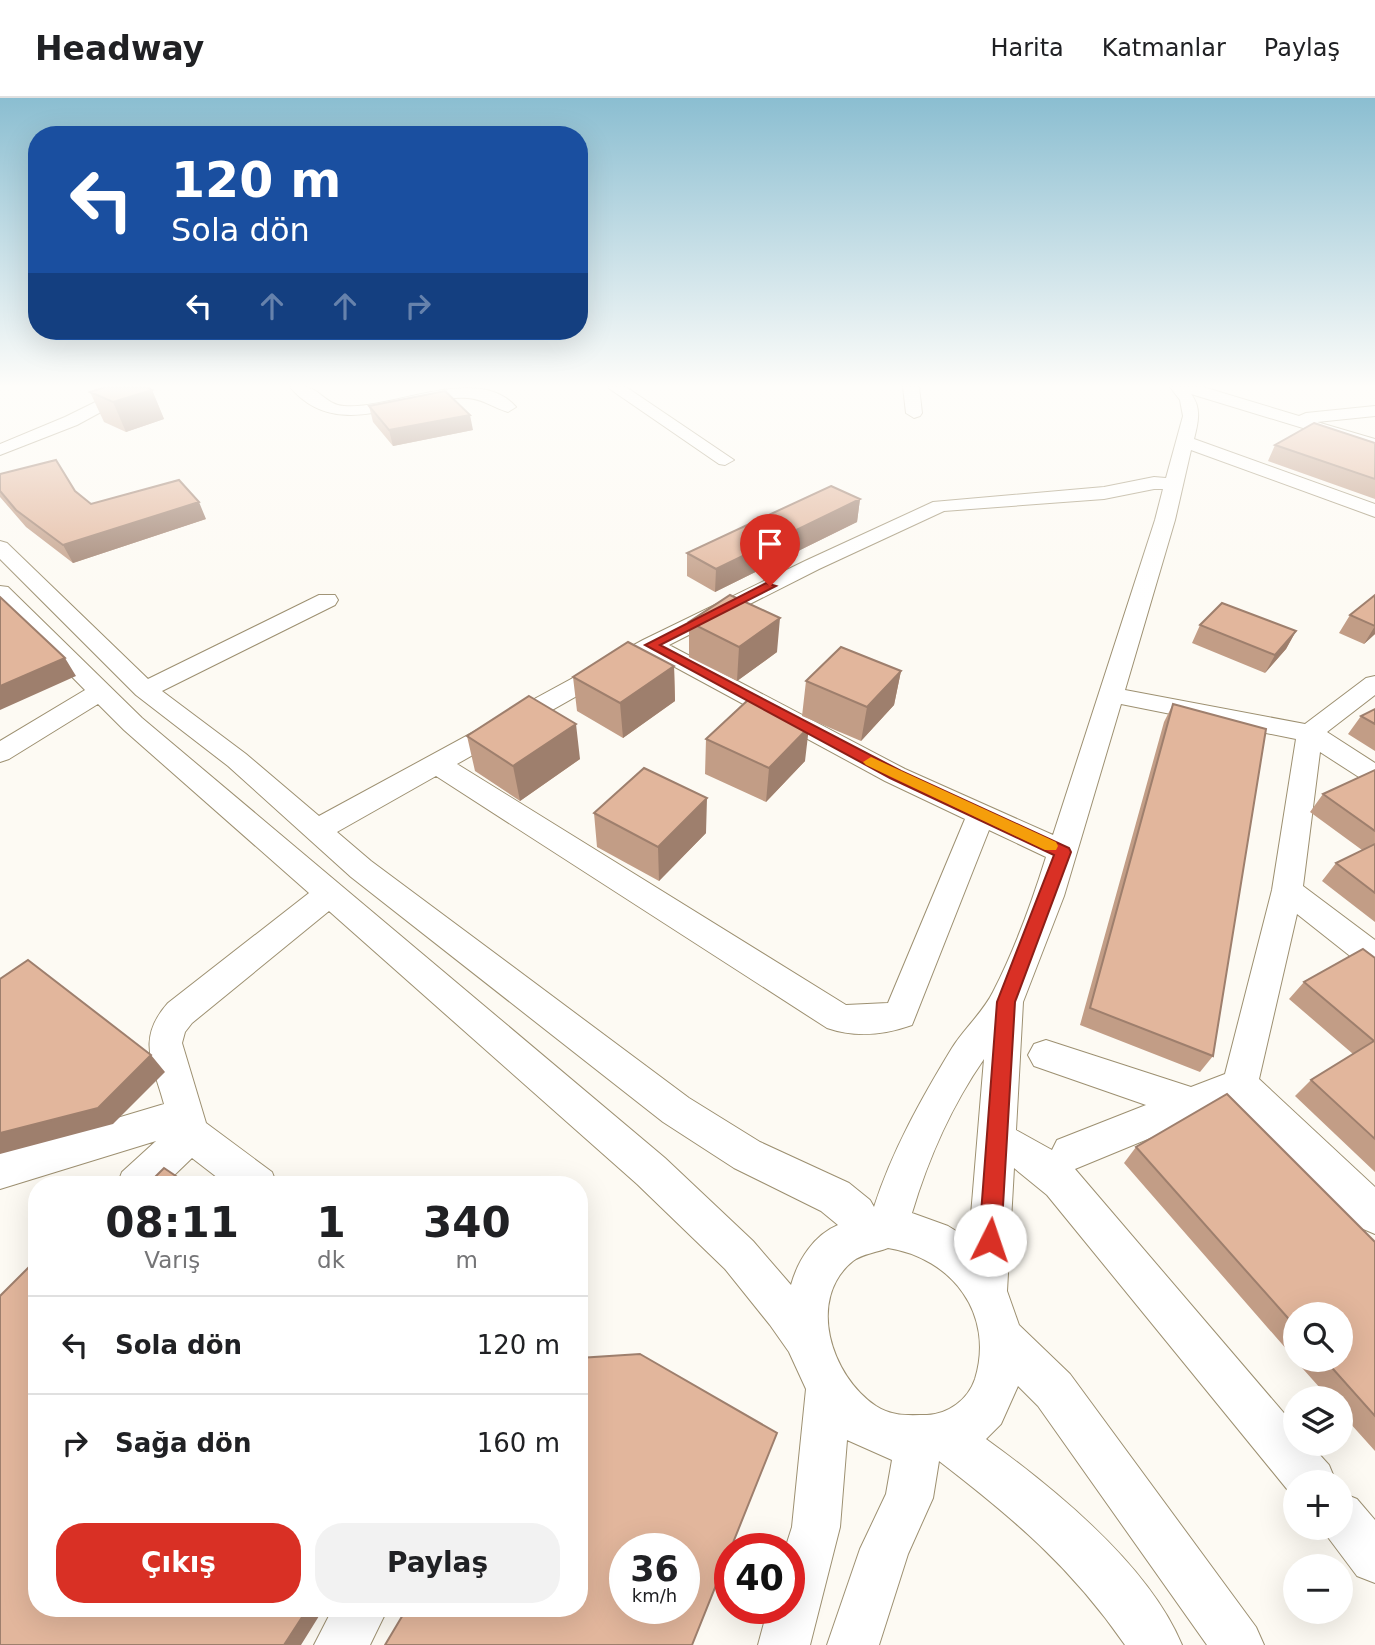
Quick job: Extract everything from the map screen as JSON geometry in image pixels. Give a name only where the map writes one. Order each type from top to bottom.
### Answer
[{"type":"street","points":[[877,1230],[923,1134],[966,1058],[1006,1002],[1063,852],[1112,695],[1122,652],[1165,520],[1179,459]]},
{"type":"street","points":[[1234,459],[1375,511]]},
{"type":"street","points":[[316,831],[651,645],[812,565],[940,506],[1104,493],[1154,483],[1173,484]]},
{"type":"street","points":[[0,547],[145,690],[237,760],[361,869],[676,1110],[747,1155],[835,1197],[877,1230]]},
{"type":"street","points":[[0,592],[166,754],[651,1171],[739,1255],[807,1340]]},
{"type":"street","points":[[145,690],[327,600]]},
{"type":"street","points":[[651,645],[895,775],[1063,852]]},
{"type":"street","points":[[1240,1084],[1287,890],[1310,733],[1373,688]]},
{"type":"street","points":[[0,753],[100,692]]},
{"type":"street","points":[[1112,695],[1310,733],[1375,775]]},
{"type":"street","points":[[437,764],[839,1018],[855,1021],[879,1020],[900,1014],[981,814]]},
{"type":"street","points":[[1287,890],[1375,958]]},
{"type":"street","points":[[248,1176],[187,1124],[165,1043],[169,1026],[180,1013],[330,893]]},
{"type":"street","points":[[986,1290],[1006,1002]]},
{"type":"street","points":[[1046,1055],[1193,1104]]},
{"type":"street","points":[[1070,1153],[1240,1084]]},
{"type":"street","points":[[1240,1084],[1375,1214]]},
{"type":"street","points":[[0,1171],[187,1124]]},
{"type":"street","points":[[144,1176],[187,1124]]},
{"type":"street","points":[[998,1140],[1034,1159],[1061,1182],[1302,1470]]},
{"type":"street","points":[[877,1230],[910,1231],[942,1245],[971,1269],[986,1290],[997,1313],[1002,1339],[1002,1365],[996,1388],[983,1410],[965,1426],[932,1438],[894,1437],[869,1427],[846,1411],[828,1390],[814,1366],[804,1315],[808,1291],[817,1270],[830,1252],[847,1239],[877,1230]]},
{"type":"street","points":[[1002,1339],[1054,1390],[1238,1645]]},
{"type":"street","points":[[784,1645],[816,1527],[828,1390]]},
{"type":"street","points":[[853,1645],[885,1549],[909,1498],[932,1438]]},
{"type":"street","points":[[932,1438],[1018,1492],[1055,1524],[1132,1609],[1156,1645]]},
{"type":"street","points":[[1353,1532],[1375,1558]]},
{"type":"street","points":[[340,1645],[357,1617]]},
{"type":"building","points":[[1317,459],[1375,459],[1375,479]]},
{"type":"building","points":[[56,460],[75,491],[91,504],[179,480],[199,502],[63,545],[16,510],[0,491],[0,474]]},
{"type":"building","points":[[831,486],[860,499],[716,569],[687,553]]},
{"type":"building","points":[[730,595],[780,618],[739,647],[689,622]]},
{"type":"building","points":[[1375,595],[1375,626],[1350,615]]},
{"type":"building","points":[[0,597],[65,658],[0,686]]},
{"type":"building","points":[[1222,603],[1296,631],[1275,655],[1200,625]]},
{"type":"building","points":[[628,642],[674,666],[620,703],[573,677]]},
{"type":"building","points":[[841,647],[901,671],[867,707],[806,681]]},
{"type":"building","points":[[529,696],[576,724],[513,766],[467,736]]},
{"type":"building","points":[[748,700],[809,727],[769,768],[706,739]]},
{"type":"building","points":[[1173,704],[1266,729],[1213,1056],[1090,1008]]},
{"type":"building","points":[[1375,709],[1375,724],[1361,716]]},
{"type":"building","points":[[644,768],[707,798],[658,847],[594,813]]},
{"type":"building","points":[[1375,770],[1375,831],[1323,794]]},
{"type":"building","points":[[1375,844],[1375,893],[1336,863]]},
{"type":"building","points":[[1363,949],[1375,958],[1375,1139],[1311,1080],[1374,1041],[1304,982]]},
{"type":"building","points":[[28,960],[151,1055],[98,1108],[0,1133],[0,979]]},
{"type":"building","points":[[1227,1094],[1375,1242],[1375,1416],[1353,1391],[1353,1386],[1348,1386],[1336,1372],[1353,1372],[1353,1302],[1283,1302],[1283,1312],[1136,1147]]},
{"type":"building","points":[[164,1168],[176,1176],[156,1176]]},
{"type":"building","points":[[28,1268],[28,1617],[302,1617],[284,1645],[0,1645],[0,1296]]},
{"type":"building","points":[[640,1354],[777,1433],[737,1533],[714,1533],[714,1590],[692,1645],[385,1645],[402,1617],[588,1617],[588,1357]]},
{"type":"slow traffic","points":[[871,762],[1050,846]]},
{"type":"route","points":[[770,586],[651,645],[895,775],[1063,852],[1049,896],[1006,1002],[990,1240]]}]
